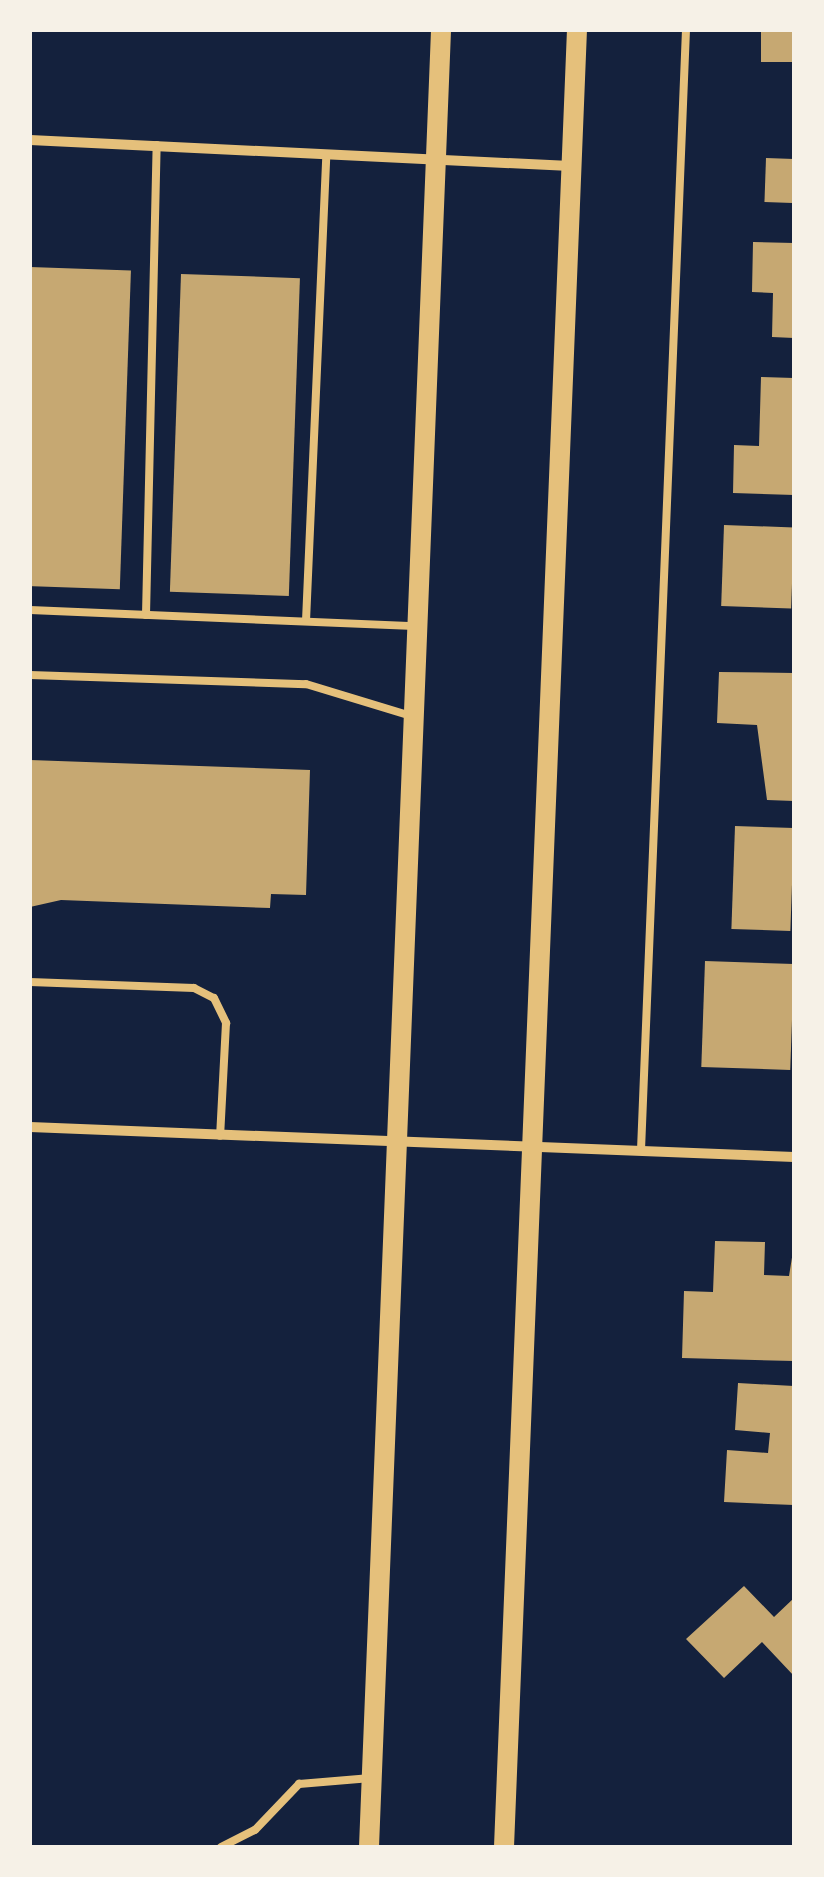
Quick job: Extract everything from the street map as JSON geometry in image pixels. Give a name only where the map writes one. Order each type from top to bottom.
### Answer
[{"type":"main road","points":[[369,1847],[441,30]]},
{"type":"main road","points":[[504,1847],[577,30]]},
{"type":"street","points":[[30,140],[570,166]]},
{"type":"street","points":[[30,1127],[794,1157]]},
{"type":"lane","points":[[641,1150],[686,30]]},
{"type":"lane","points":[[146,615],[157,145]]},
{"type":"lane","points":[[306,621],[326,156]]},
{"type":"lane","points":[[30,610],[416,626]]},
{"type":"lane","points":[[30,675],[306,684],[413,716]]},
{"type":"lane","points":[[30,982],[194,988],[214,998],[226,1023],[220,1136]]},
{"type":"lane","points":[[221,1847],[256,1830],[299,1784],[372,1778]]},
{"type":"building","points":[[761,30],[794,30],[794,62],[761,62]]},
{"type":"building","points":[[766,158],[794,159],[792,203],[764,202]]},
{"type":"building","points":[[753,242],[794,243],[794,338],[772,337],[773,293],[752,292]]},
{"type":"building","points":[[30,267],[131,271],[120,589],[30,586]]},
{"type":"building","points":[[181,274],[300,278],[289,596],[170,592]]},
{"type":"building","points":[[761,377],[794,378],[794,495],[733,493],[734,445],[759,446]]},
{"type":"building","points":[[724,525],[794,527],[791,608],[721,606]]},
{"type":"building","points":[[719,672],[794,673],[794,801],[767,800],[757,725],[717,723]]},
{"type":"building","points":[[30,760],[310,770],[306,895],[271,894],[270,908],[61,900],[30,907]]},
{"type":"building","points":[[735,826],[794,828],[790,931],[731,929]]},
{"type":"building","points":[[705,961],[794,964],[790,1070],[701,1067]]},
{"type":"building","points":[[715,1241],[765,1242],[764,1275],[789,1276],[794,1245],[794,1361],[682,1358],[684,1291],[713,1292]]},
{"type":"building","points":[[738,1383],[794,1386],[794,1505],[724,1502],[727,1450],[768,1453],[770,1433],[735,1430]]},
{"type":"building","points":[[744,1586],[774,1617],[794,1598],[794,1676],[762,1642],[724,1678],[686,1639]]}]
